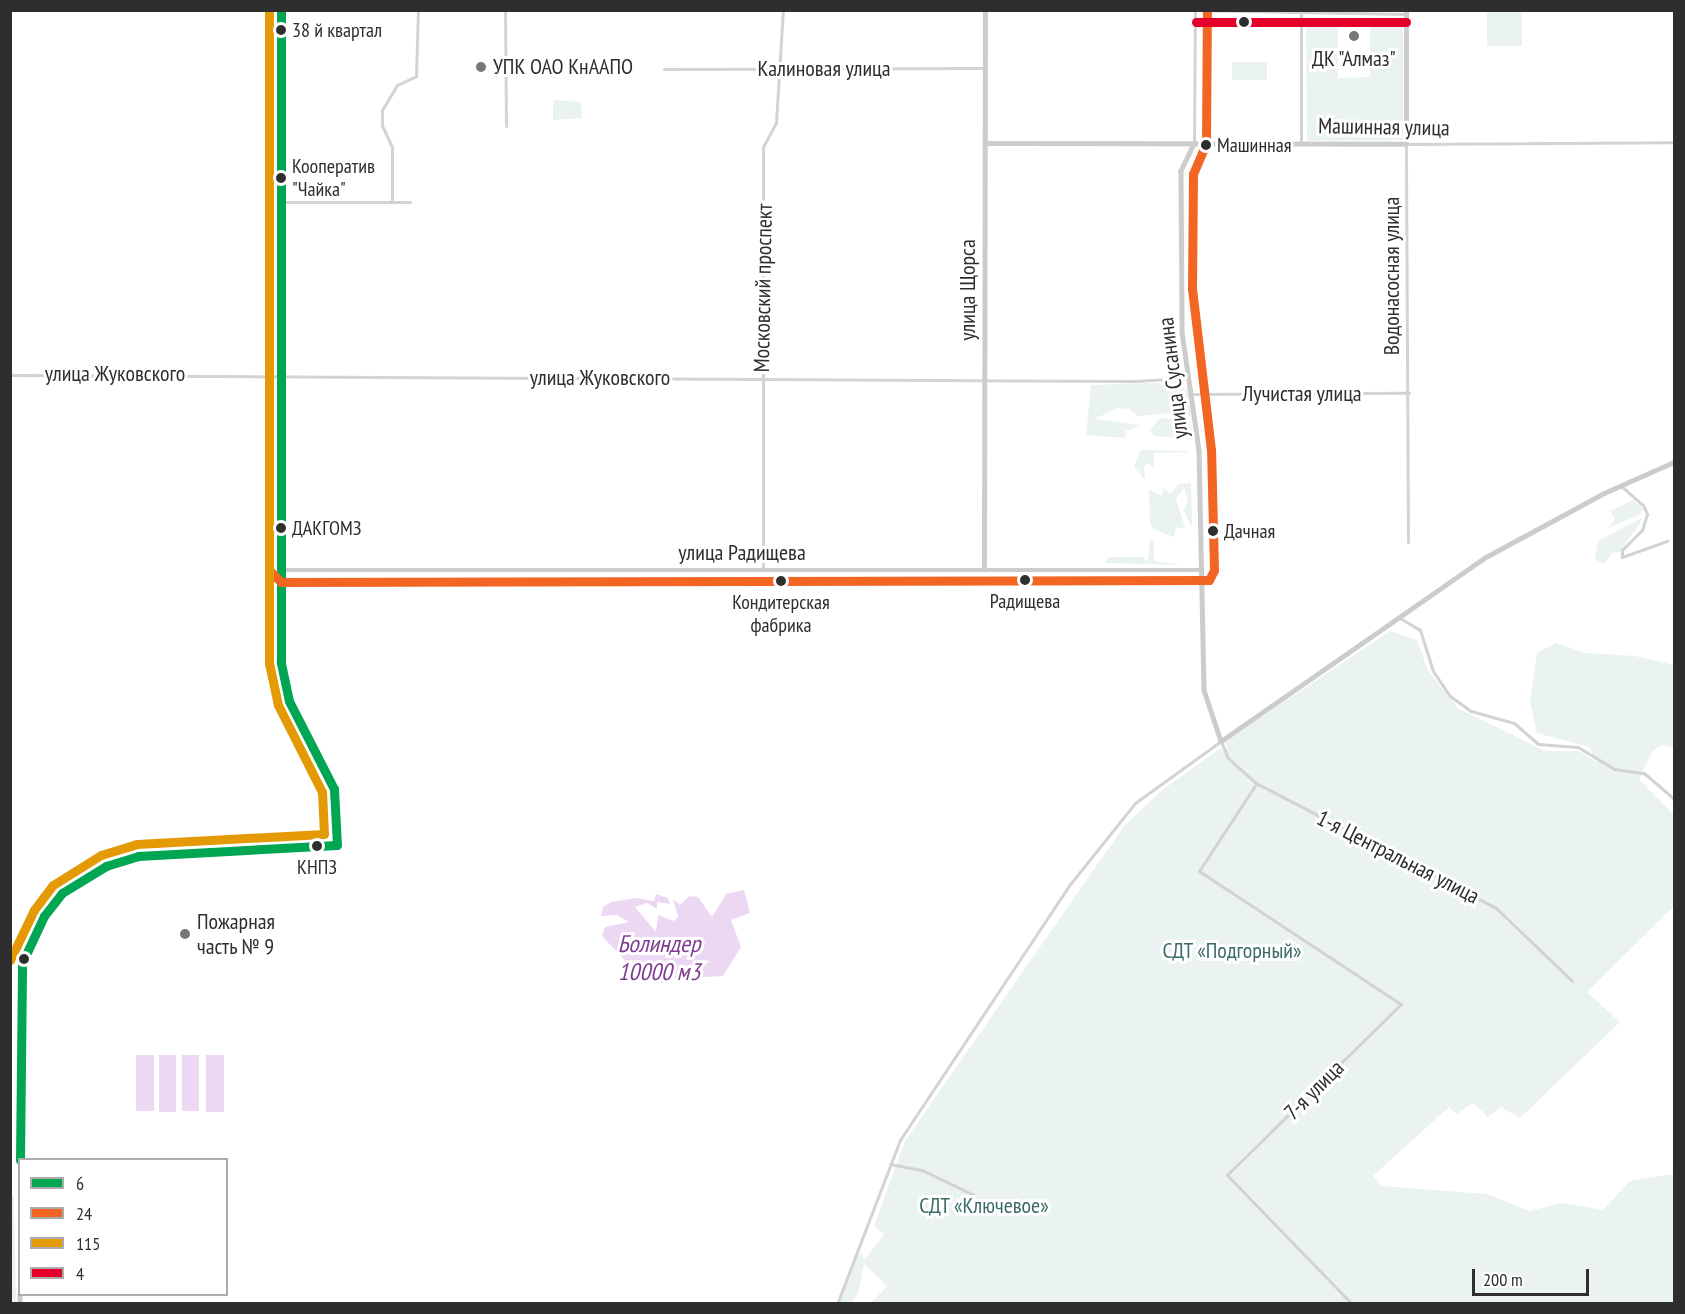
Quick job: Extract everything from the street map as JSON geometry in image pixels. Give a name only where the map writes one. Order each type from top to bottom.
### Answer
[{"type":"street","points":[[20,1158],[21,982],[27,949],[62,893],[106,866],[156,855],[337,845],[334,789],[284,685],[281,570],[281,10]]},
{"type":"street","points":[[392,202],[392,147],[382,126],[382,110],[397,85],[416,76],[418,10]]},
{"type":"street","points":[[505,10],[506,126]]},
{"type":"street","name":"Московский проспект","points":[[763,570],[763,147],[776,123],[783,10]]},
{"type":"street","name":"улица Щорса","points":[[984,570],[985,10]]},
{"type":"street","points":[[1195,10],[1406,12]]},
{"type":"street","name":"улица Сусанина","points":[[1195,10],[1194,144],[1181,171],[1182,332],[1194,394],[1202,570],[1204,690],[1221,741]]},
{"type":"street","points":[[1301,12],[1301,143]]},
{"type":"street","name":"Водонасосная улица","points":[[1406,12],[1408,542]]},
{"type":"street","name":"Калиновая улица","points":[[664,69],[985,68]]},
{"type":"street","name":"Машинная улица","points":[[985,143],[1674,142]]},
{"type":"street","points":[[281,202],[410,202]]},
{"type":"street","name":"улица Жуковского","points":[[10,375],[1135,381],[1190,377]]},
{"type":"street","name":"Лучистая улица","points":[[1194,394],[1409,393]]},
{"type":"street","points":[[837,1304],[890,1164],[920,1109],[1115,823],[1221,741],[1484,558],[1620,484],[1674,462]]},
{"type":"street","points":[[1620,484],[1643,505],[1647,514],[1642,530],[1622,550],[1625,560],[1667,541]]},
{"type":"street","name":"улица Радищева","points":[[281,570],[1202,570]]},
{"type":"street","points":[[1399,617],[1419,630],[1433,671],[1458,703],[1483,717],[1514,723],[1538,744],[1578,747],[1614,769],[1644,773],[1674,800]]},
{"type":"street","name":"1-я Центральная улица","points":[[1221,741],[1228,758],[1256,783],[1496,908],[1572,981]]},
{"type":"street","name":"7-я улица","points":[[1256,783],[1199,870],[1401,1004],[1227,1175],[1352,1304]]},
{"type":"street","points":[[890,1164],[922,1170],[974,1195]]},
{"type":"green space","points":[[1487,11],[1522,11],[1522,46],[1487,46]]},
{"type":"green space","points":[[1306,23],[1338,23],[1338,78],[1370,77],[1370,24],[1403,23],[1403,140],[1307,141]]},
{"type":"green space","points":[[1232,62],[1267,62],[1267,80],[1232,80]]},
{"type":"green space","points":[[553,100],[581,102],[582,118],[553,120]]},
{"type":"green space","points":[[1178,382],[1191,394],[1191,417],[1183,412],[1137,416],[1130,409],[1117,408],[1095,419],[1142,425],[1126,431],[1125,438],[1086,435],[1091,385]]},
{"type":"green space","points":[[1161,418],[1189,420],[1194,439],[1154,436],[1150,429]]},
{"type":"green space","points":[[1141,450],[1188,452],[1154,453],[1154,468],[1148,463],[1144,467],[1145,480],[1134,467]]},
{"type":"green space","points":[[1191,483],[1192,527],[1184,511],[1188,499],[1184,488],[1176,499],[1185,528],[1176,528],[1174,537],[1155,530],[1150,524],[1149,489],[1162,496],[1163,488],[1170,494],[1179,484]]},
{"type":"green space","points":[[1633,500],[1643,509],[1640,514],[1607,529],[1615,519],[1610,511]]},
{"type":"green space","points":[[1644,517],[1620,552],[1612,553],[1604,564],[1595,559],[1598,541]]},
{"type":"green space","points":[[1150,540],[1154,540],[1154,561],[1184,565],[1104,563],[1109,557],[1143,557],[1148,562]]},
{"type":"green space","points":[[1390,631],[1417,640],[1428,671],[1458,708],[1545,751],[1579,751],[1598,763],[1589,747],[1537,733],[1530,702],[1537,653],[1556,643],[1585,653],[1635,656],[1674,665],[1674,748],[1662,745],[1653,750],[1639,779],[1674,815],[1674,906],[1587,992],[1620,1022],[1520,1118],[1501,1107],[1488,1117],[1473,1103],[1457,1114],[1449,1107],[1373,1176],[1382,1186],[1487,1194],[1529,1211],[1562,1203],[1603,1210],[1630,1181],[1674,1174],[1674,1303],[871,1303],[887,1286],[864,1264],[858,1294],[851,1303],[839,1304],[857,1257],[861,1252],[865,1260],[884,1234],[874,1226],[905,1141],[1124,826],[1161,791],[1219,749],[1223,751],[1228,747],[1224,742]]},
{"type":"green space","points":[[11,1196],[14,1196],[16,1303],[11,1303]]},
{"type":"water","name":"Болиндер 10000 м3","points":[[744,890],[750,913],[731,920],[741,947],[723,976],[703,977],[691,970],[665,983],[644,981],[602,936],[605,927],[629,922],[617,915],[601,916],[603,907],[611,902],[637,898],[654,901],[656,894],[668,898],[670,904],[657,902],[657,909],[647,903],[635,907],[656,932],[658,915],[674,921],[678,917],[673,899],[680,905],[689,896],[698,897],[712,917],[726,894]]},
{"type":"water","points":[[136,1055],[154,1055],[154,1111],[136,1111]]},
{"type":"water","points":[[159,1055],[176,1055],[176,1112],[159,1112]]},
{"type":"water","points":[[182,1055],[199,1055],[199,1111],[182,1111]]},
{"type":"water","points":[[206,1055],[224,1055],[224,1112],[206,1112]]},
{"type":"transit line","name":"24","points":[[269,10],[269,570],[281,582],[1209,580],[1214,570],[1211,450],[1192,289],[1193,174],[1206,144],[1207,10]]},
{"type":"transit line","name":"115","points":[[10,960],[34,910],[53,885],[101,855],[137,844],[324,834],[322,792],[278,705],[269,663],[269,10]]},
{"type":"transit line","name":"6","points":[[20,1158],[22,963],[44,916],[62,893],[106,866],[138,856],[337,845],[334,789],[289,701],[281,662],[281,10]]},
{"type":"transit line","name":"4","points":[[1196,22],[1406,22]]},
{"type":"place","name":"38 й квартал","points":[[281,30]]},
{"type":"place","name":"ДК \"Алмаз\"","points":[[1354,36]]},
{"type":"place","name":"УПК ОАО КнААПО","points":[[481,67]]},
{"type":"place","name":"Машинная","points":[[1206,145]]},
{"type":"place","name":"Кооператив \"Чайка\"","points":[[281,178]]},
{"type":"place","name":"ДАКГОМЗ","points":[[281,528]]},
{"type":"place","name":"Дачная","points":[[1213,531]]},
{"type":"place","name":"Радищева","points":[[1025,580]]},
{"type":"place","name":"Кондитерская фабрика","points":[[781,581]]},
{"type":"place","name":"КНПЗ","points":[[317,846]]},
{"type":"place","name":"Пожарная часть № 9","points":[[185,934]]},
{"type":"park label","name":"СДТ «Подгорный»","points":[[1232,951]]},
{"type":"park label","name":"СДТ «Ключевое»","points":[[984,1206]]}]
